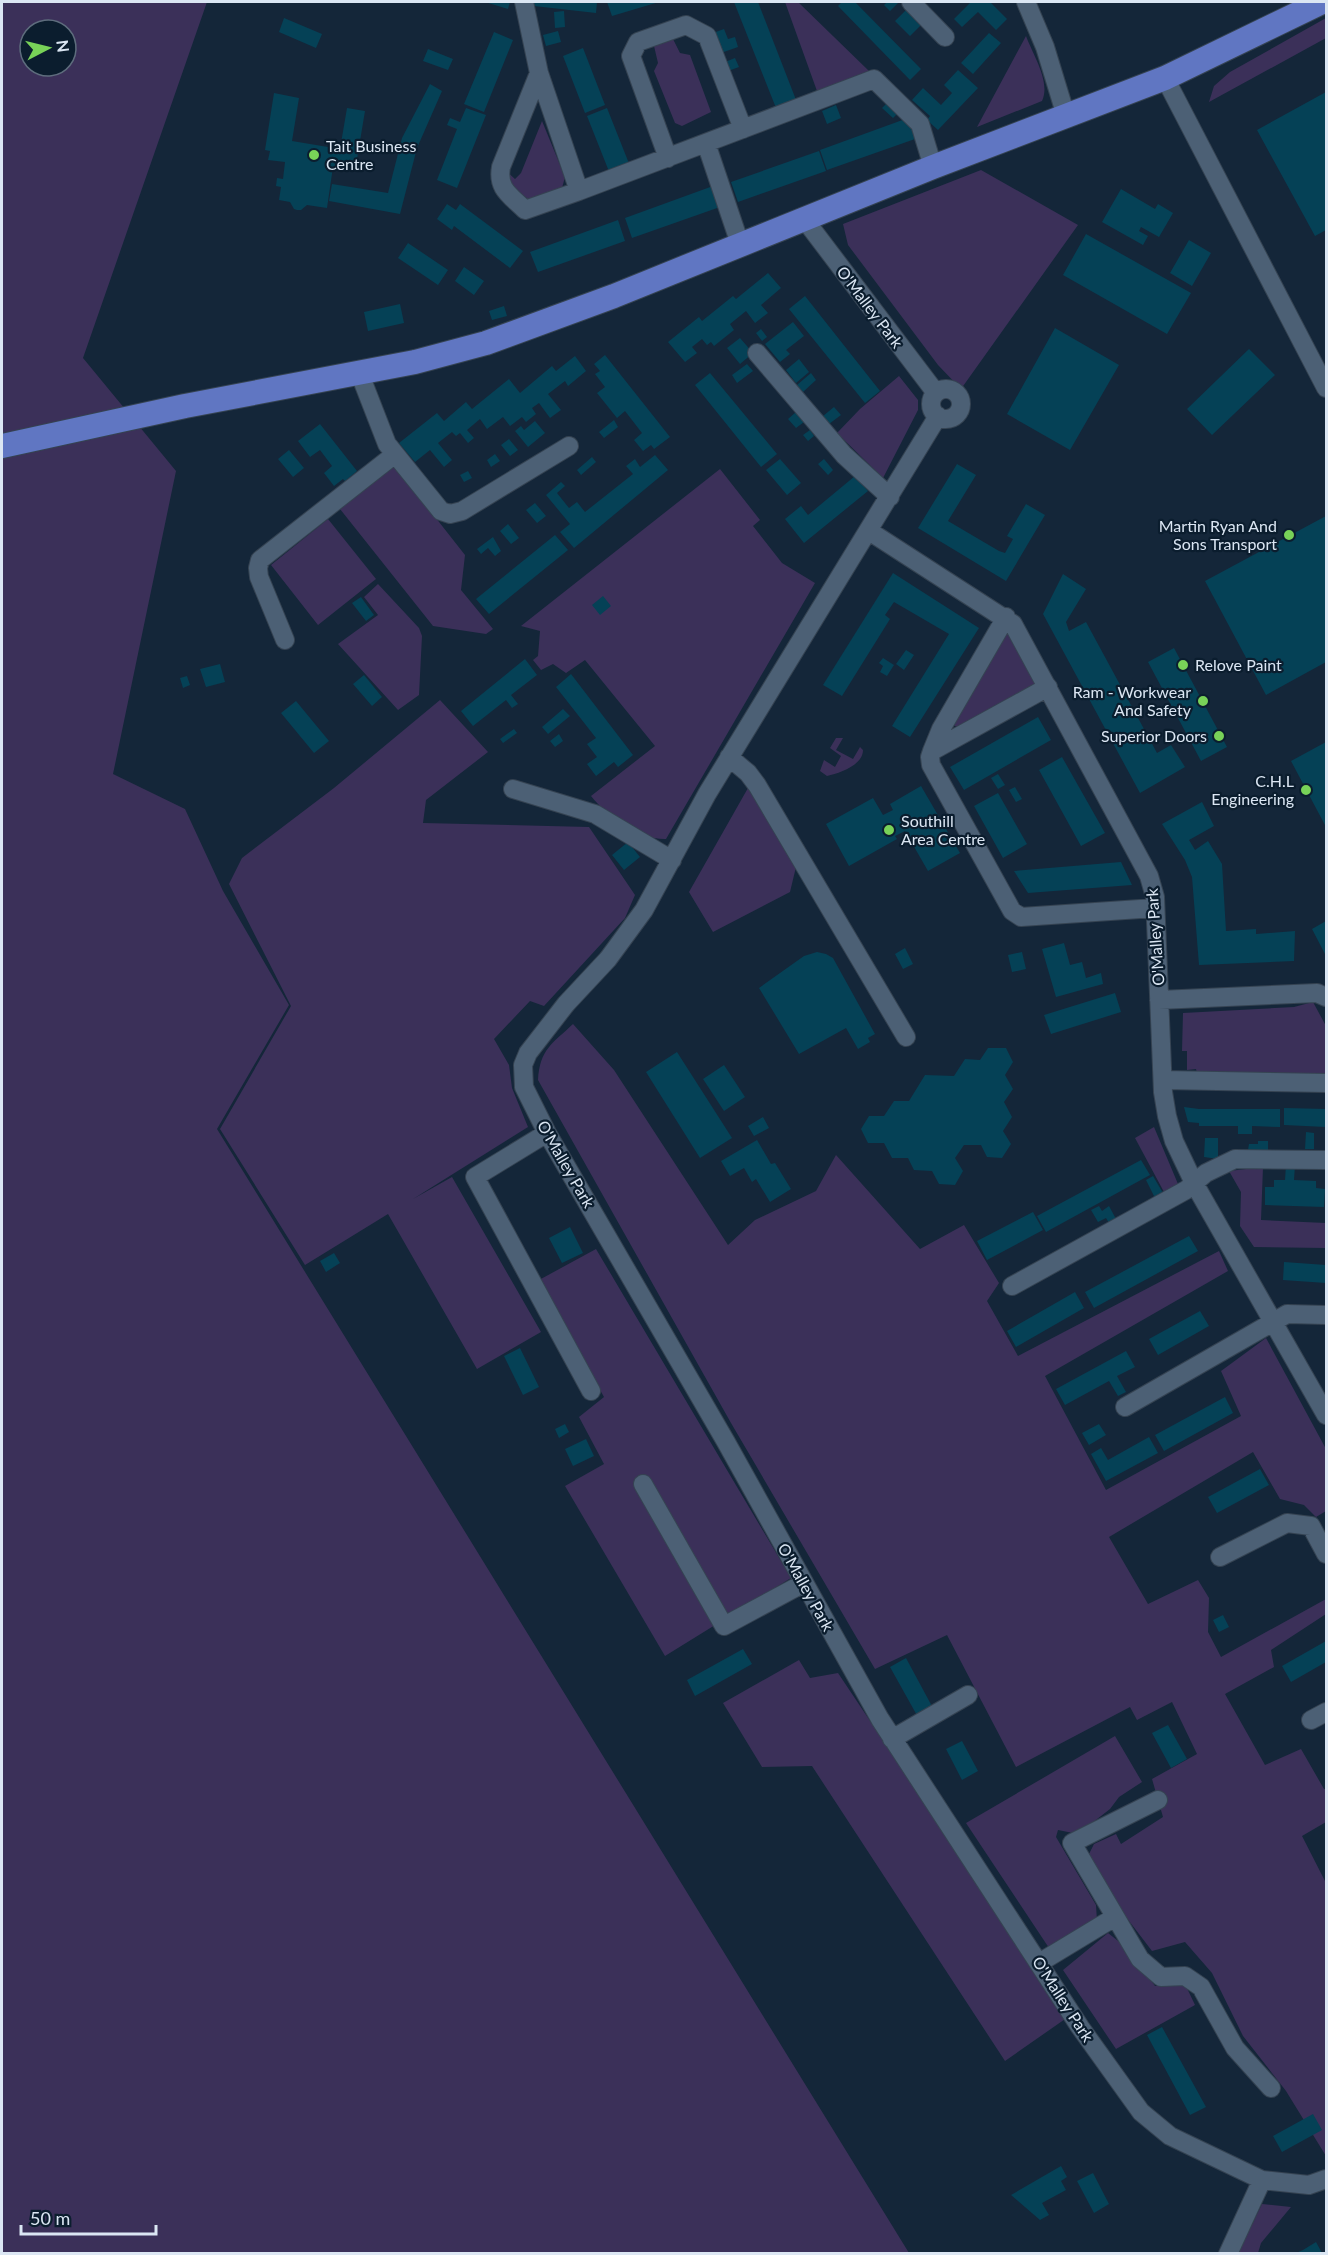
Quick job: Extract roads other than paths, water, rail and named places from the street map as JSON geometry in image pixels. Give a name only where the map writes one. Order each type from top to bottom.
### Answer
[{"type":"main road","points":[[2,446],[185,406],[416,362],[486,343],[614,296],[933,167],[1165,78],[1322,2]]},
{"type":"street","points":[[524,2],[539,73],[579,191]]},
{"type":"street","points":[[911,2],[945,37]]},
{"type":"street","points":[[1026,2],[1045,47],[1066,116]]},
{"type":"street","points":[[668,158],[631,56],[638,42],[686,25],[707,36],[743,129]]},
{"type":"street","points":[[539,73],[501,167],[499,180],[503,188],[525,210],[874,79],[920,124],[933,167]]},
{"type":"street","points":[[1165,78],[1326,388]]},
{"type":"street","points":[[706,143],[740,244]]},
{"type":"street","name":"O'Malley Park","points":[[805,220],[936,393]]},
{"type":"street","points":[[757,353],[844,455],[890,497]]},
{"type":"street","points":[[359,372],[387,444],[441,511],[450,514],[462,511],[569,446]]},
{"type":"street","points":[[945,389],[954,391],[961,399],[958,414],[946,419],[938,416],[932,405],[936,393],[945,389]]},
{"type":"street","name":"O'Malley Park","points":[[938,416],[729,757],[644,910],[608,959],[566,1004],[528,1053],[523,1065],[524,1087],[547,1133],[726,1442],[892,1739],[1086,2036],[1141,2112],[1155,2126],[1170,2136],[1262,2180],[1310,2185],[1326,2179]]},
{"type":"street","points":[[285,640],[259,577],[260,560],[394,455]]},
{"type":"street","name":"O'Malley Park","points":[[869,531],[1006,617],[1021,635],[1149,876],[1155,897],[1163,1080],[1167,1116],[1174,1141],[1194,1184],[1326,1415]]},
{"type":"street","points":[[1006,617],[941,729],[930,757],[931,765],[1016,915],[1021,917],[1155,908]]},
{"type":"street","points":[[932,751],[1048,687]]},
{"type":"street","points":[[729,757],[748,773],[757,785],[906,1037]]},
{"type":"street","points":[[513,789],[595,814],[672,860]]},
{"type":"street","points":[[1159,1000],[1317,993],[1326,997]]},
{"type":"street","points":[[1163,1080],[1326,1083]]},
{"type":"street","points":[[547,1133],[475,1177],[591,1391]]},
{"type":"street","points":[[1012,1286],[1194,1184],[1206,1173],[1235,1159],[1326,1160]]},
{"type":"street","points":[[1125,1407],[1287,1314],[1326,1315]]},
{"type":"street","points":[[644,1484],[724,1626],[804,1583]]},
{"type":"street","points":[[1220,1557],[1287,1524],[1311,1526],[1326,1554]]},
{"type":"street","points":[[892,1739],[968,1695]]},
{"type":"street","points":[[1158,1800],[1072,1843],[1140,1959],[1161,1977],[1185,1976],[1201,1987],[1235,2048],[1271,2088]]},
{"type":"street","points":[[1039,1964],[1115,1917]]},
{"type":"street","points":[[1228,2253],[1262,2180]]},
{"type":"place","name":"Tait Business Centre","points":[[314,155]]},
{"type":"place","name":"Martin Ryan And Sons Transport","points":[[1289,535]]},
{"type":"place","name":"Relove Paint","points":[[1183,665]]},
{"type":"place","name":"Ram - Workwear And Safety","points":[[1203,701]]},
{"type":"place","name":"Superior Doors","points":[[1219,736]]},
{"type":"place","name":"C.H.L Engineering","points":[[1306,790]]},
{"type":"place","name":"Southill Area Centre","points":[[889,830]]}]
